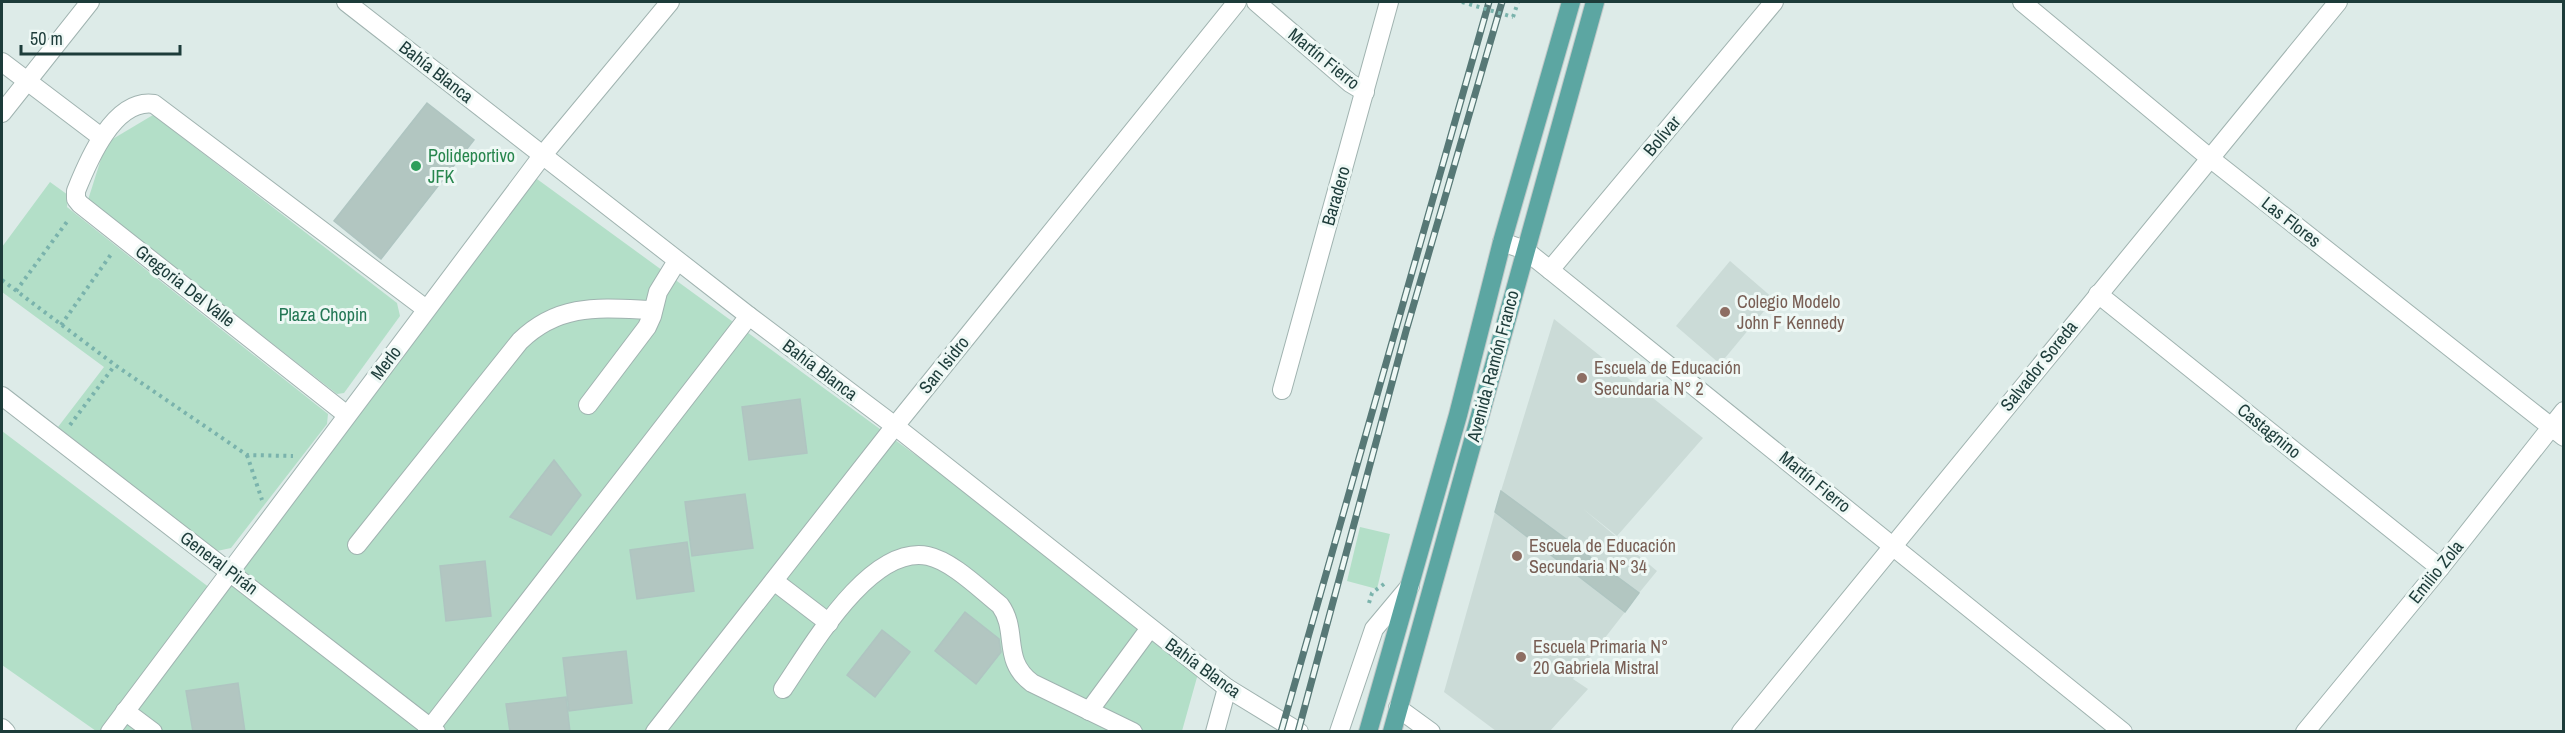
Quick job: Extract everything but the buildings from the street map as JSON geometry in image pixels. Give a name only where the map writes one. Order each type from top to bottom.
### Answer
[{"type":"main road","name":"Avenida Ramón Franco","points":[[1368,732],[1458,415],[1502,242],[1571,2]]},
{"type":"main road","name":"Avenida Ramón Franco","points":[[1392,732],[1595,2]]},
{"type":"street","points":[[2,113],[90,2]]},
{"type":"street","name":"Bahía Blanca","points":[[346,2],[749,316],[895,426],[1227,688],[1299,732]]},
{"type":"street","name":"Merlo","points":[[110,732],[542,156],[670,2]]},
{"type":"street","name":"San Isidro","points":[[655,732],[895,426],[1237,2]]},
{"type":"street","name":"Martín Fierro","points":[[1256,2],[1350,83],[1365,92]]},
{"type":"street","name":"Baradero","points":[[1282,390],[1389,2]]},
{"type":"street","name":"Bolívar","points":[[1550,270],[1774,2]]},
{"type":"street","name":"Las Flores","points":[[2022,2],[2211,159],[2557,432]]},
{"type":"street","name":"Salvador Soreda","points":[[1741,732],[2338,2]]},
{"type":"street","points":[[2,62],[101,137]]},
{"type":"street","points":[[80,204],[76,199],[76,190],[101,137],[129,109],[139,104],[154,104],[426,309]]},
{"type":"street","name":"Gregoria Del Valle","points":[[80,204],[347,414]]},
{"type":"street","name":"Martín Fierro","points":[[1502,242],[1525,250],[2123,732]]},
{"type":"street","points":[[588,405],[647,327],[657,292],[678,261]]},
{"type":"street","name":"Castagnino","points":[[2098,294],[2440,568]]},
{"type":"street","points":[[357,545],[532,329],[572,310],[586,308],[653,309]]},
{"type":"street","points":[[431,730],[749,316]]},
{"type":"street","name":"General Pirán","points":[[2,396],[230,571],[431,730]]},
{"type":"street","name":"Emilio Zola","points":[[2305,732],[2440,568],[2557,432],[2564,411]]},
{"type":"street","points":[[783,689],[861,582],[900,560],[912,556],[928,556],[948,564],[1000,605],[1005,612],[1011,651],[1021,675],[1032,683],[1132,732]]},
{"type":"street","points":[[774,581],[829,623]]},
{"type":"street","points":[[1339,732],[1374,629],[1410,586]]},
{"type":"street","points":[[1089,711],[1150,628]]},
{"type":"street","points":[[1215,732],[1227,688]]},
{"type":"street","points":[[1398,708],[1431,732]]},
{"type":"street","points":[[125,711],[153,732]]},
{"type":"street","points":[[2,728],[6,732]]},
{"type":"path","points":[[1462,2],[1513,17],[1518,2]]},
{"type":"path","points":[[16,291],[80,204]]},
{"type":"path","points":[[61,325],[123,238]]},
{"type":"path","points":[[2,280],[115,365],[247,455],[316,456]]},
{"type":"path","points":[[58,440],[115,365]]},
{"type":"path","points":[[247,455],[269,520]]},
{"type":"path","points":[[1369,604],[1372,593],[1388,581]]},
{"type":"shaded area","name":"Colegio Modelo John F Kennedy","points":[[1730,261],[1774,299],[1720,364],[1676,326]]},
{"type":"shaded area","name":"Escuela de Educación Secundaria N° 2","points":[[1554,319],[1703,438],[1617,536],[1582,508],[1657,571],[1639,593],[1501,491]]},
{"type":"shaded area","name":"Escuela Primaria N° 20 Gabriela Mistral","points":[[1495,512],[1625,612],[1573,679],[1588,689],[1550,731],[1496,731],[1444,692]]},
{"type":"green space","name":"Plaza Chopin","points":[[153,115],[397,303],[400,316],[344,393],[337,394],[88,200],[106,143]]},
{"type":"green space","points":[[526,171],[1201,663],[1182,731],[96,731],[2,665],[2,431],[210,588]]},
{"type":"green space","points":[[50,182],[68,195],[67,207],[328,414],[327,424],[231,548],[217,551],[58,427],[104,367],[2,292],[2,247]]},
{"type":"green space","points":[[1360,527],[1390,534],[1377,589],[1347,581]]},
{"type":"railway","points":[[1281,732],[1489,2]]},
{"type":"railway","points":[[1298,732],[1406,331],[1502,2]]},
{"type":"place","name":"Polideportivo JFK","points":[[416,166]]},
{"type":"place","name":"Colegio Modelo John F Kennedy","points":[[1725,312]]},
{"type":"place","name":"Escuela de Educación Secundaria N° 2","points":[[1582,378]]},
{"type":"place","name":"Escuela de Educación Secundaria N° 34","points":[[1517,556]]},
{"type":"place","name":"Escuela Primaria N° 20 Gabriela Mistral","points":[[1521,657]]}]
